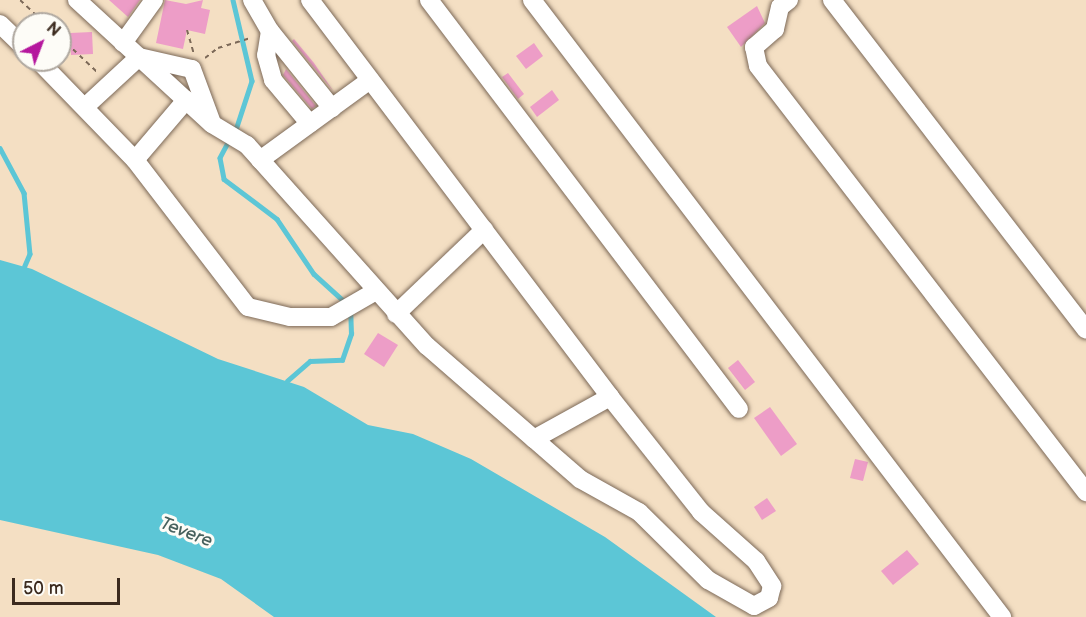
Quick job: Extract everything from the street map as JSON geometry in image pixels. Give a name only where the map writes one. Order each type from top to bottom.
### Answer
[{"type":"lane","points":[[77,0],[212,124],[260,160],[396,314],[534,439],[580,479],[639,512],[708,580],[742,601],[765,603],[772,586],[756,561],[701,512],[610,397],[310,0]]},
{"type":"lane","points":[[123,43],[154,0]]},
{"type":"lane","points":[[252,0],[263,34],[273,80],[310,124]]},
{"type":"lane","points":[[429,0],[739,409]]},
{"type":"lane","points":[[532,0],[1002,617]]},
{"type":"lane","points":[[789,0],[780,7],[775,29],[754,47],[758,66],[1086,492]]},
{"type":"lane","points":[[832,0],[1086,330]]},
{"type":"lane","points":[[0,24],[12,36]]},
{"type":"lane","points":[[263,34],[332,108]]},
{"type":"lane","points":[[139,57],[192,69],[212,124]]},
{"type":"lane","points":[[86,106],[139,57]]},
{"type":"lane","points":[[51,72],[86,106],[135,160],[248,307],[290,317],[331,317],[376,291]]},
{"type":"lane","points":[[260,160],[370,80]]},
{"type":"lane","points":[[135,160],[186,100]]},
{"type":"lane","points":[[396,314],[484,230]]},
{"type":"lane","points":[[534,439],[610,397]]},
{"type":"path","points":[[20,0],[33,12]]},
{"type":"path","points":[[187,30],[195,43],[192,69]]},
{"type":"path","points":[[192,69],[235,41],[263,34]]},
{"type":"path","points":[[72,48],[110,83]]},
{"type":"water","name":"Tevere","points":[[0,260],[32,269],[218,359],[304,387],[368,425],[413,434],[471,459],[605,537],[716,617],[274,617],[221,579],[158,555],[0,520]]},
{"type":"building","points":[[109,0],[140,0],[128,17]]},
{"type":"building","points":[[165,0],[186,4],[203,0],[201,8],[210,10],[205,34],[187,30],[183,49],[156,43]]},
{"type":"building","points":[[757,6],[765,23],[741,47],[727,27]]},
{"type":"building","points":[[92,32],[93,54],[72,55],[72,33]]},
{"type":"building","points":[[294,39],[314,63],[334,92],[292,41]]},
{"type":"building","points":[[534,43],[543,56],[526,69],[516,56]]},
{"type":"building","points":[[286,69],[316,106],[312,109],[283,75]]},
{"type":"building","points":[[508,73],[524,94],[518,99],[502,77]]},
{"type":"building","points":[[552,90],[559,100],[537,117],[530,107]]},
{"type":"building","points":[[378,333],[398,345],[384,367],[364,354]]},
{"type":"building","points":[[738,360],[755,382],[745,390],[728,368]]},
{"type":"building","points":[[770,407],[797,444],[781,456],[754,418]]},
{"type":"building","points":[[855,459],[868,462],[863,481],[850,478]]},
{"type":"building","points":[[767,498],[776,511],[762,520],[754,507]]},
{"type":"building","points":[[907,550],[919,564],[893,585],[881,571]]},
{"type":"waterway","points":[[233,0],[252,81],[236,130]]},
{"type":"waterway","points":[[230,139],[220,158],[224,179],[277,219],[314,274],[346,303]]},
{"type":"waterway","points":[[0,148],[24,193],[30,254],[25,266]]},
{"type":"waterway","points":[[287,381],[310,361],[342,360],[351,334],[350,310]]}]
